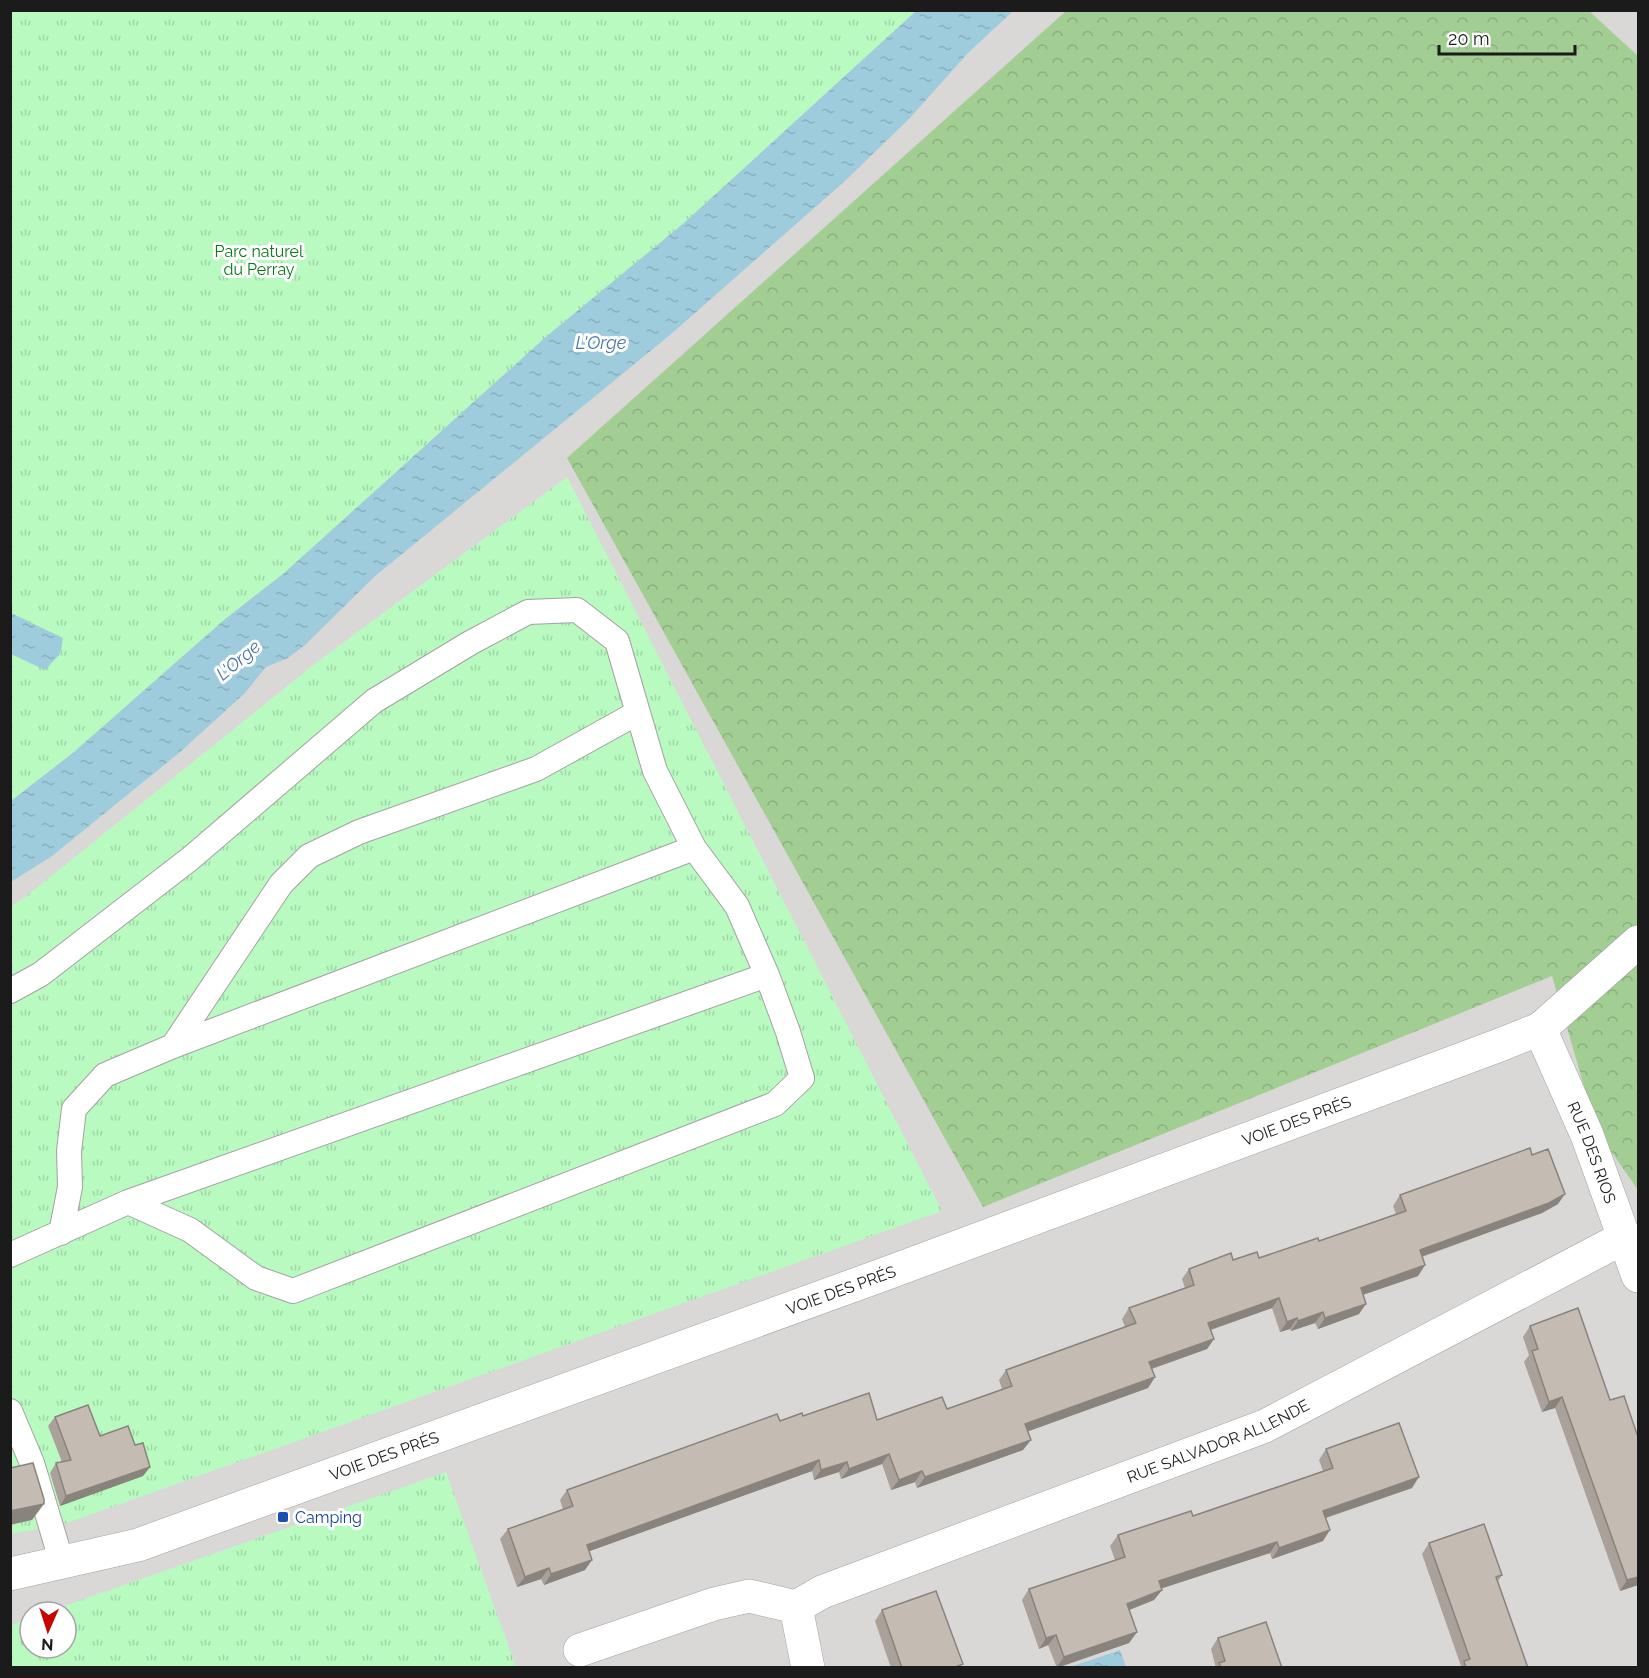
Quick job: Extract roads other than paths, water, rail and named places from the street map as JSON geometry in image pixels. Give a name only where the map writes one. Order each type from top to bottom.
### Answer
[{"type":"street","name":"VOIE DES PRÉS","points":[[10,1574],[149,1542],[882,1275],[1540,1029],[1638,942]]},
{"type":"street","name":"RUE DES RIOS","points":[[1540,1029],[1587,1135],[1638,1276]]},
{"type":"street","name":"RUE SALVADOR ALLENDE","points":[[796,1607],[822,1592],[1265,1426],[1625,1237]]},
{"type":"street","points":[[580,1650],[714,1604],[749,1596],[796,1607],[808,1668]]},
{"type":"lane","points":[[10,991],[41,974],[191,858],[374,701],[470,643],[528,612],[577,610],[616,641],[655,771],[694,848],[737,906],[767,975],[802,1078],[775,1104],[293,1291],[256,1278],[190,1230],[128,1202]]},
{"type":"lane","points":[[173,1046],[281,884],[309,856],[359,832],[536,769],[637,713]]},
{"type":"lane","points":[[61,1233],[70,1187],[69,1150],[74,1109],[105,1074],[694,848]]},
{"type":"lane","points":[[10,1255],[128,1202],[767,975]]},
{"type":"lane","points":[[10,1411],[32,1463],[62,1563]]},
{"type":"water","name":"L'Orge","points":[[916,11],[1013,11],[968,53],[909,119],[845,181],[670,335],[374,577],[305,645],[288,658],[266,667],[245,693],[179,753],[52,856],[11,882],[11,801],[74,752],[224,620],[283,574],[547,336],[684,223]]},
{"type":"water","points":[[11,613],[63,638],[60,654],[45,670],[11,654]]},
{"type":"water","points":[[1120,1650],[1126,1667],[1073,1667],[1073,1666]]},
{"type":"place","name":"Camping","points":[[283,1517]]},
{"type":"park label","name":"Parc naturel du Perray","points":[[259,260]]}]
